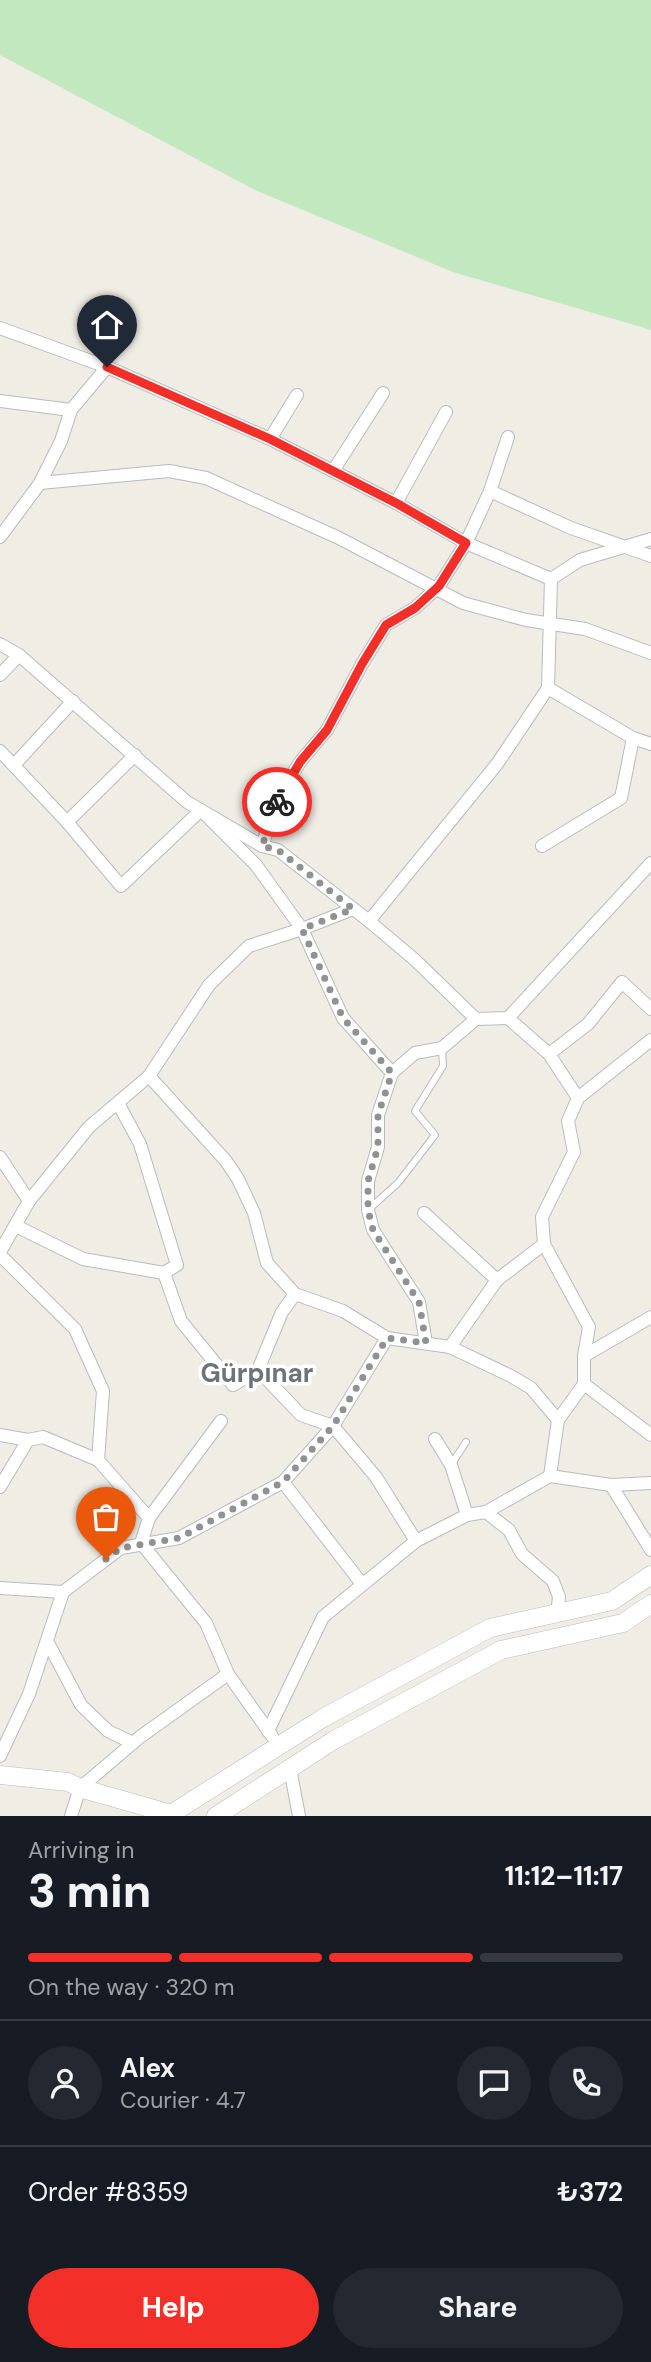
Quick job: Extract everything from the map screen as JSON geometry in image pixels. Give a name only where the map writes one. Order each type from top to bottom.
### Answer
[{"type":"main road","points":[[0,1775],[68,1782],[172,1815],[274,1739],[323,1718],[490,1628],[612,1601],[651,1575]]},
{"type":"main road","points":[[216,1816],[334,1740],[501,1650],[624,1623],[651,1604]]},
{"type":"street","points":[[0,328],[107,367],[270,439],[396,503],[466,543],[551,579]]},
{"type":"street","points":[[0,537],[40,483],[61,441],[71,410],[107,367]]},
{"type":"street","points":[[333,471],[383,393]]},
{"type":"street","points":[[270,439],[297,395]]},
{"type":"street","points":[[0,401],[71,410]]},
{"type":"street","points":[[396,503],[446,412]]},
{"type":"street","points":[[262,846],[279,796],[300,762],[327,730],[386,625],[415,608],[435,590],[466,543],[490,491],[508,437]]},
{"type":"street","points":[[40,483],[169,471],[206,478],[339,538],[463,603],[526,620],[585,629],[651,653]]},
{"type":"street","points":[[490,491],[572,527],[651,556]]},
{"type":"street","points":[[551,579],[580,560],[651,539]]},
{"type":"street","points":[[369,921],[497,764],[548,688],[551,579]]},
{"type":"street","points":[[0,644],[19,655],[187,802],[262,846],[278,850],[369,921],[415,960],[476,1019]]},
{"type":"street","points":[[0,675],[19,655]]},
{"type":"street","points":[[548,688],[633,738],[651,744]]},
{"type":"street","points":[[14,765],[73,701]]},
{"type":"street","points":[[542,846],[621,798],[633,738]]},
{"type":"street","points":[[0,751],[67,822],[121,886],[201,810]]},
{"type":"street","points":[[67,822],[135,755]]},
{"type":"street","points":[[201,810],[256,865],[302,929],[343,1018],[392,1073]]},
{"type":"street","points":[[508,1018],[651,863]]},
{"type":"street","points":[[98,1460],[103,1391],[75,1329],[0,1254],[29,1201],[89,1127],[149,1076],[209,985],[249,946],[353,909]]},
{"type":"street","points":[[549,1054],[587,1024],[622,982],[651,1009]]},
{"type":"street","points":[[426,1343],[419,1302],[373,1230],[368,1210],[368,1181],[378,1147],[378,1115],[392,1073],[415,1053],[442,1048],[476,1019],[508,1018],[549,1054],[578,1098]]},
{"type":"street","points":[[550,1476],[558,1420],[584,1384],[584,1356],[589,1327],[544,1244],[542,1217],[573,1152],[568,1121],[578,1098],[651,1040]]},
{"type":"street","points":[[149,1076],[226,1161],[254,1213],[267,1263],[295,1294],[343,1311],[387,1338],[450,1347],[511,1376],[531,1388],[558,1420]]},
{"type":"street","points":[[16,1226],[83,1259],[164,1273],[177,1265],[139,1144],[118,1103]]},
{"type":"street","points":[[0,1157],[29,1201]]},
{"type":"street","points":[[424,1213],[497,1280]]},
{"type":"street","points":[[450,1347],[497,1280],[544,1244]]},
{"type":"street","points":[[164,1273],[181,1321],[233,1385],[258,1370],[282,1312],[295,1294]]},
{"type":"street","points":[[584,1356],[651,1317]]},
{"type":"street","points":[[0,1756],[29,1694],[63,1592],[121,1548],[179,1538],[283,1482],[333,1426],[387,1338]]},
{"type":"street","points":[[258,1370],[301,1415],[333,1426],[376,1477],[416,1541]]},
{"type":"street","points":[[584,1384],[651,1435]]},
{"type":"street","points":[[141,1543],[149,1518],[221,1421]]},
{"type":"street","points":[[0,1436],[28,1440],[43,1437],[98,1460],[149,1518]]},
{"type":"street","points":[[435,1439],[451,1465],[467,1516]]},
{"type":"street","points":[[0,1487],[28,1440]]},
{"type":"street","points":[[274,1739],[323,1617],[416,1541],[467,1516],[486,1512],[550,1476],[611,1485],[651,1483]]},
{"type":"street","points":[[283,1482],[362,1584]]},
{"type":"street","points":[[611,1485],[651,1550]]},
{"type":"street","points":[[486,1512],[509,1530],[522,1553],[553,1581],[559,1597],[557,1614]]},
{"type":"street","points":[[141,1543],[206,1623],[228,1674],[274,1739]]},
{"type":"street","points":[[0,1588],[63,1592]]},
{"type":"street","points":[[47,1641],[80,1705],[108,1731],[133,1742]]},
{"type":"street","points":[[71,1816],[80,1788],[133,1742],[228,1674]]},
{"type":"street","points":[[290,1768],[299,1816]]},
{"type":"lane","points":[[368,1210],[398,1183],[435,1135],[415,1111],[443,1066],[442,1048]]},
{"type":"lane","points":[[451,1465],[466,1442]]},
{"type":"green space","points":[[0,0],[651,0],[651,330],[453,272],[257,191],[0,55]]},
{"type":"way so far","points":[[106,1559],[121,1548],[179,1538],[283,1482],[333,1426],[387,1338],[426,1343],[419,1302],[373,1230],[368,1210],[368,1181],[378,1147],[378,1115],[392,1073],[343,1018],[302,929],[353,909],[278,850],[262,846],[277,802]]},
{"type":"district","name":"Gürpınar","points":[[257,1373]]},
{"type":"route","points":[[107,367],[270,439],[396,503],[466,543],[439,586],[415,608],[386,625],[327,730],[300,762],[277,802]]}]
